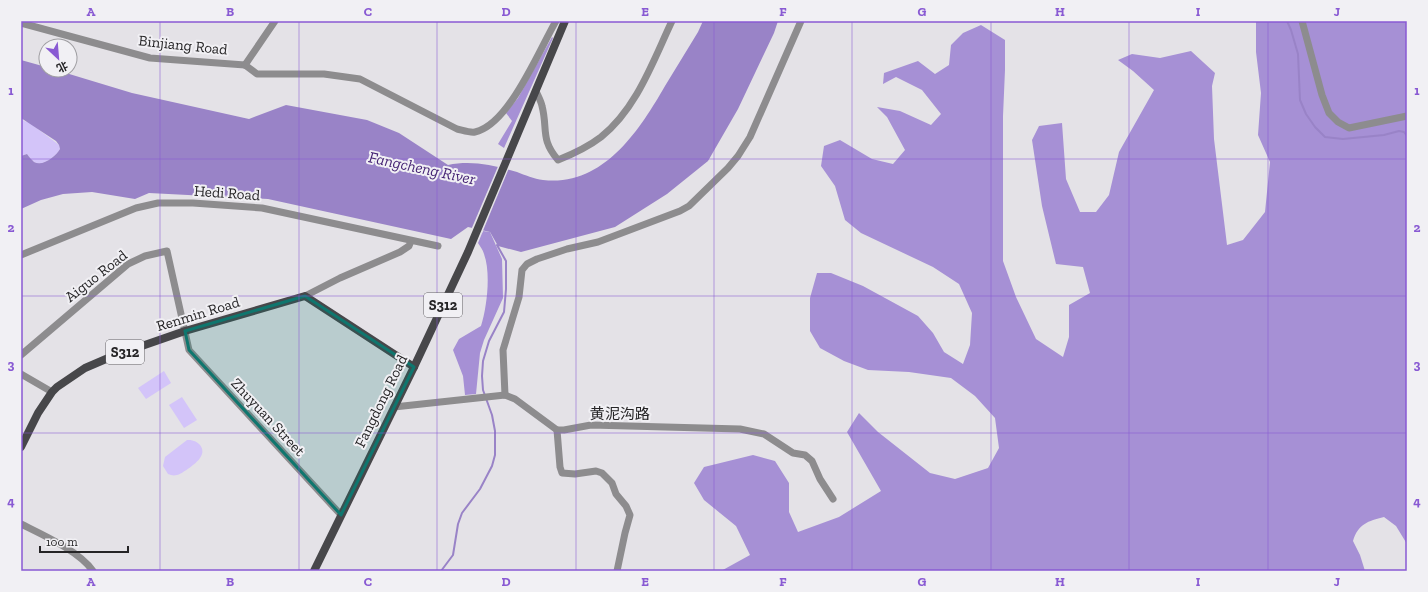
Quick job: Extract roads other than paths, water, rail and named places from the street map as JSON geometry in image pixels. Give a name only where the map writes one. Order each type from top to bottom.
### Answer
[{"type":"main road","name":"S312","points":[[536,91],[565,21]]},
{"type":"main road","name":"Fangdong Road","points":[[314,571],[414,367],[472,243],[536,91]]},
{"type":"main road","name":"Renmin Road","points":[[21,447],[38,413],[52,392],[85,368],[113,356],[185,332],[305,296]]},
{"type":"main road","points":[[305,296],[414,367]]},
{"type":"street","name":"Binjiang Road","points":[[21,23],[150,58],[246,65],[275,21]]},
{"type":"street","points":[[246,65],[257,74],[324,74],[360,79],[457,129],[473,133],[483,130],[491,124],[515,97],[556,21]]},
{"type":"street","points":[[536,91],[542,106],[548,148],[558,160],[580,150],[602,136],[628,109],[639,91],[672,21]]},
{"type":"street","points":[[505,395],[503,350],[519,297],[522,270],[527,264],[536,259],[616,236],[680,212],[689,206],[728,168],[738,156],[750,137],[801,21]]},
{"type":"street","points":[[1302,21],[1329,113],[1338,122],[1350,128],[1407,116]]},
{"type":"street","name":"Hedi Road","points":[[21,255],[136,208],[158,203],[193,203],[262,208],[438,246]]},
{"type":"street","name":"Renmin Road","points":[[305,296],[340,278],[400,252],[409,246],[411,241]]},
{"type":"street","name":"Aiguo Road","points":[[21,355],[128,264],[145,256],[167,251],[185,332]]},
{"type":"street","name":"Zhuyuan Street","points":[[185,332],[189,350],[341,515]]},
{"type":"street","points":[[21,374],[52,392]]},
{"type":"street","points":[[394,407],[505,395],[515,399],[557,430],[560,467],[562,473],[602,473],[612,483],[616,494],[626,506],[630,515],[617,571]]},
{"type":"street","name":"黄泥沟路","points":[[557,430],[591,425],[740,429],[764,434],[792,453],[805,455],[812,461],[820,479],[834,499]]},
{"type":"street","points":[[21,524],[59,544],[80,559],[92,571]]},
{"type":"water","name":"Fangcheng River","points":[[703,21],[778,21],[774,33],[738,109],[708,161],[667,194],[615,227],[521,252],[498,246],[490,232],[468,227],[451,239],[268,199],[149,193],[135,199],[92,192],[63,194],[41,200],[21,209],[21,156],[27,154],[34,162],[41,163],[52,158],[60,149],[56,141],[21,118],[21,60],[38,65],[38,78],[78,78],[78,77],[132,93],[249,119],[286,105],[367,120],[399,133],[448,165],[474,163],[491,165],[508,169],[533,178],[543,180],[564,180],[584,175],[601,165],[617,152],[631,137],[655,103],[698,32]]},
{"type":"waterway","points":[[1287,21],[1298,54],[1300,100],[1306,114],[1315,127],[1325,137],[1343,139],[1384,135],[1399,131],[1404,132],[1407,136]]},
{"type":"waterway","points":[[441,571],[453,555],[458,524],[462,513],[480,489],[492,466],[495,455],[495,431],[492,415],[483,390],[482,376],[483,361],[489,341],[504,312],[506,261],[497,245]]}]
